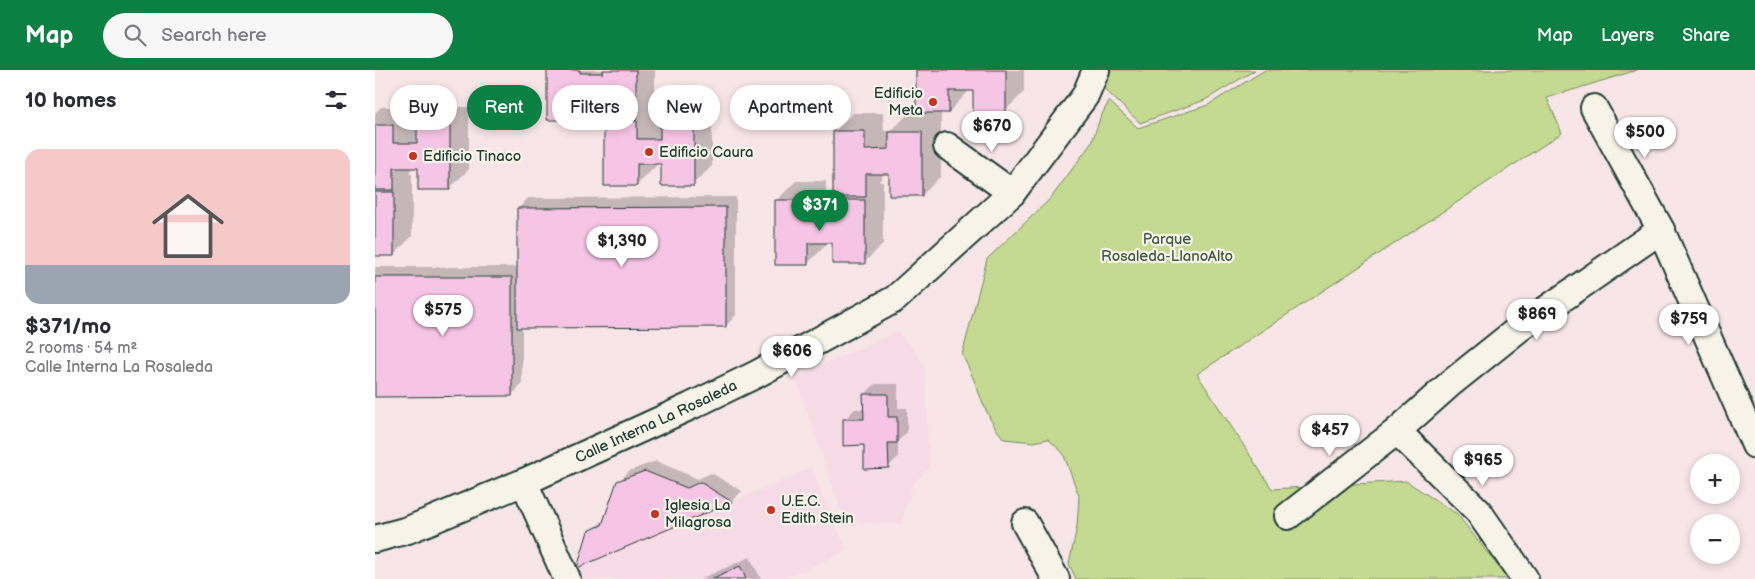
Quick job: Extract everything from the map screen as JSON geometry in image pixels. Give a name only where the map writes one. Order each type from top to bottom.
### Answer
[{"type":"street","name":"Calle Interna La Rosaleda","points":[[375,539],[408,530],[524,482],[757,374],[895,299],[1012,193],[1085,96],[1096,70]]},
{"type":"street","points":[[1594,108],[1661,230],[1755,445]]},
{"type":"street","points":[[947,146],[1012,193]]},
{"type":"street","points":[[1288,516],[1397,431],[1451,383],[1521,327],[1661,230]]},
{"type":"street","points":[[1397,431],[1478,511],[1525,579]]},
{"type":"street","points":[[524,482],[567,579]]},
{"type":"street","points":[[1025,523],[1056,579]]},
{"type":"shaded area","points":[[897,331],[917,354],[925,368],[929,468],[912,485],[901,524],[845,522],[796,378]]},
{"type":"shaded area","name":"U.E.C. Edith Stein","points":[[811,468],[847,551],[782,579],[552,579]]},
{"type":"green space","points":[[1100,70],[1255,70],[1205,100],[1140,123],[1094,79]]},
{"type":"green space","name":"Parque Rosaleda-LlanoAlto","points":[[1265,70],[1637,70],[1547,98],[1562,133],[1197,374],[1272,489],[1406,481],[1457,514],[1508,579],[1076,579],[1069,564],[1077,527],[1079,496],[1063,453],[1048,439],[1034,442],[1004,439],[991,420],[962,355],[987,259],[1051,198],[1092,142],[1100,118],[1109,101],[1138,128],[1208,105]]},
{"type":"building","points":[[547,70],[580,70],[580,73],[603,73],[603,70],[636,70],[636,85],[552,85],[552,120],[547,120]]},
{"type":"building","name":"Edificio Meta","points":[[916,70],[1006,70],[1006,113],[973,113],[973,91],[949,91],[949,113],[916,113]]},
{"type":"building","name":"Edificio Tinaco","points":[[375,125],[390,125],[390,130],[393,130],[393,143],[417,143],[417,130],[450,130],[450,190],[418,190],[418,168],[394,168],[394,190],[375,190]]},
{"type":"building","name":"Edificio Caura","points":[[604,130],[637,130],[637,139],[660,139],[660,130],[694,130],[694,186],[661,186],[661,164],[637,164],[637,186],[604,186]]},
{"type":"building","points":[[833,131],[865,131],[865,150],[889,149],[889,132],[922,132],[922,196],[889,196],[889,174],[866,174],[866,197],[833,197]]},
{"type":"building","points":[[375,192],[394,192],[394,256],[375,256]]},
{"type":"building","points":[[775,200],[808,200],[808,218],[831,218],[831,200],[865,200],[865,264],[832,264],[832,243],[808,243],[808,265],[775,265]]},
{"type":"building","points":[[726,207],[726,327],[517,328],[517,208]]},
{"type":"building","points":[[375,277],[512,277],[512,396],[375,397]]},
{"type":"building","points":[[863,394],[888,394],[888,417],[897,417],[897,443],[888,443],[889,468],[864,469],[864,445],[843,446],[843,419],[864,419]]},
{"type":"building","name":"Iglesia La Milagrosa","points":[[645,471],[687,488],[700,482],[732,502],[577,568],[588,531],[602,525],[617,481]]},
{"type":"building","points":[[740,566],[746,579],[711,579]]},
{"type":"place","name":"Edificio Meta","points":[[933,102]]},
{"type":"place","name":"Edificio Caura","points":[[649,152]]},
{"type":"place","name":"Edificio Tinaco","points":[[413,156]]},
{"type":"place","name":"U.E.C. Edith Stein","points":[[771,510]]},
{"type":"place","name":"Iglesia La Milagrosa","points":[[655,514]]}]
